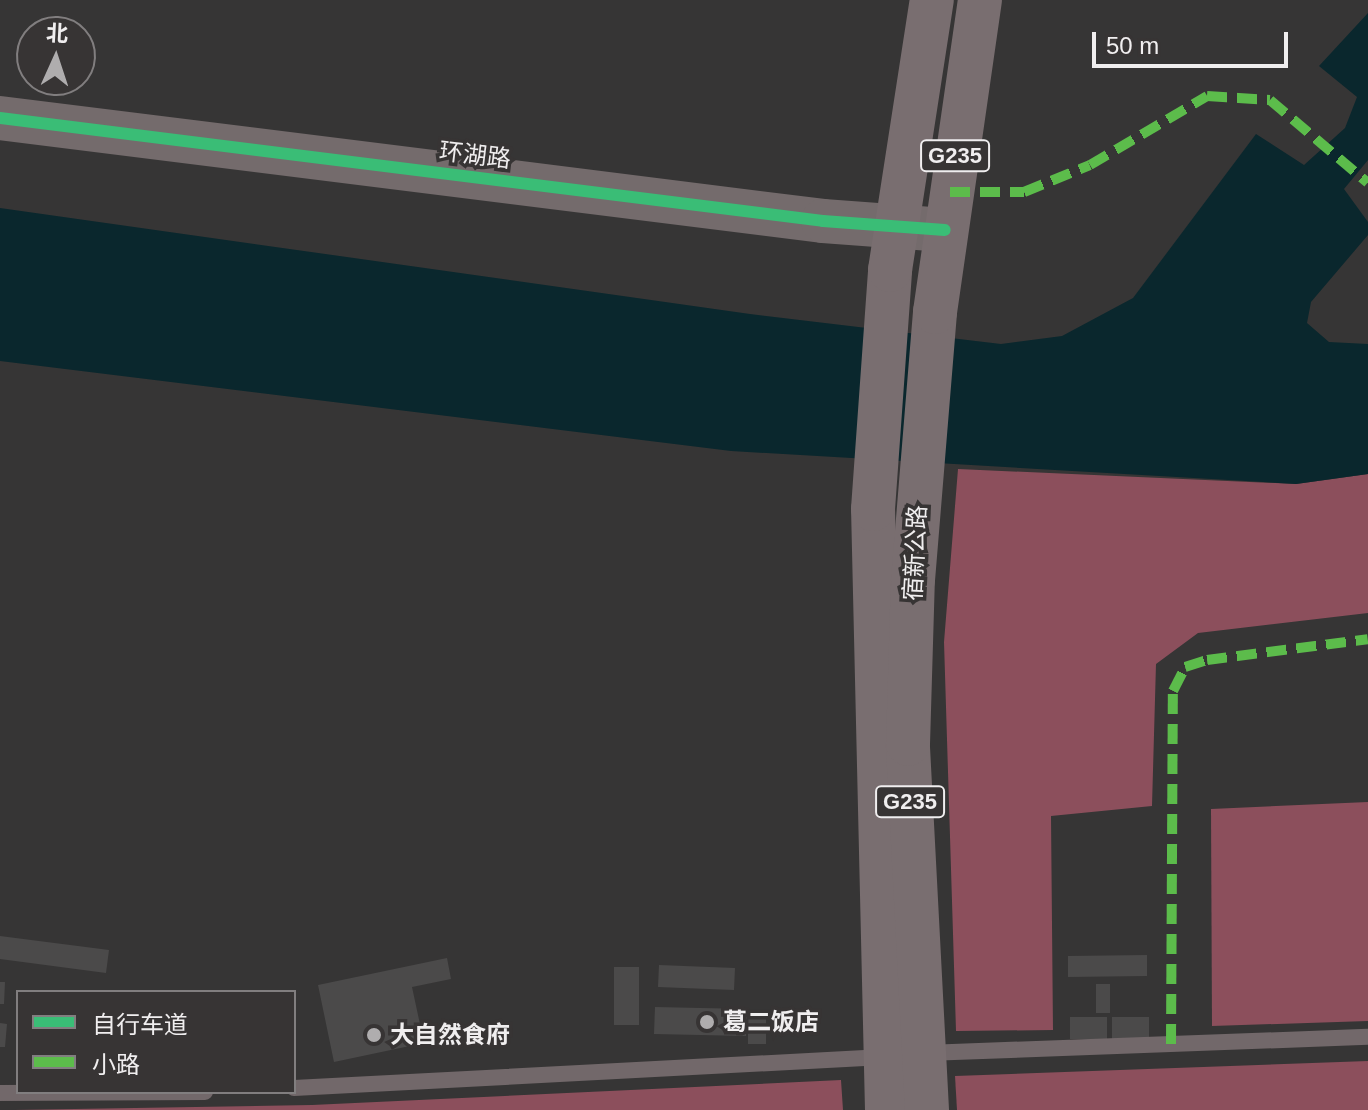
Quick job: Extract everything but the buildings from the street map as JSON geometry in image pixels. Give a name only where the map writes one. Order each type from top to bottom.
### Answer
[{"type":"highway","name":"宿新公路","points":[[906,1088],[873,509],[896,225],[932,0]]},
{"type":"highway","name":"宿新公路","points":[[906,1088],[908,744],[917,508],[945,230],[980,0]]},
{"type":"street","name":"环湖路","points":[[0,118],[945,230]]},
{"type":"lane","points":[[296,1088],[906,1088],[1368,1037]]},
{"type":"shaded area","points":[[958,469],[1296,484],[1368,474],[1368,613],[1198,633],[1156,664],[1152,806],[1051,816],[1053,1030],[956,1031],[944,642]]},
{"type":"shaded area","points":[[1368,802],[1368,1021],[1212,1026],[1211,809]]},
{"type":"shaded area","points":[[1368,1061],[1368,1110],[957,1110],[955,1076]]},
{"type":"shaded area","points":[[841,1080],[843,1110],[14,1110],[312,1105]]},
{"type":"water","points":[[1368,13],[1368,160],[1344,189],[1368,222],[1368,235],[1311,302],[1307,323],[1329,342],[1368,344],[1368,474],[1296,484],[731,451],[0,361],[0,208],[750,314],[1001,344],[1062,336],[1133,298],[1256,134],[1304,165],[1345,128],[1357,97],[1319,66]]},
{"type":"marked path","points":[[950,192],[1024,192],[1090,165],[1207,96],[1270,100],[1368,183]]},
{"type":"marked path","points":[[1171,1044],[1173,691],[1185,667],[1207,660],[1368,639]]},
{"type":"cycle path","points":[[0,118],[823,221],[945,230]]},
{"type":"place","name":"葛二饭店","points":[[707,1022]]},
{"type":"place","name":"大自然食府","points":[[374,1035]]}]
